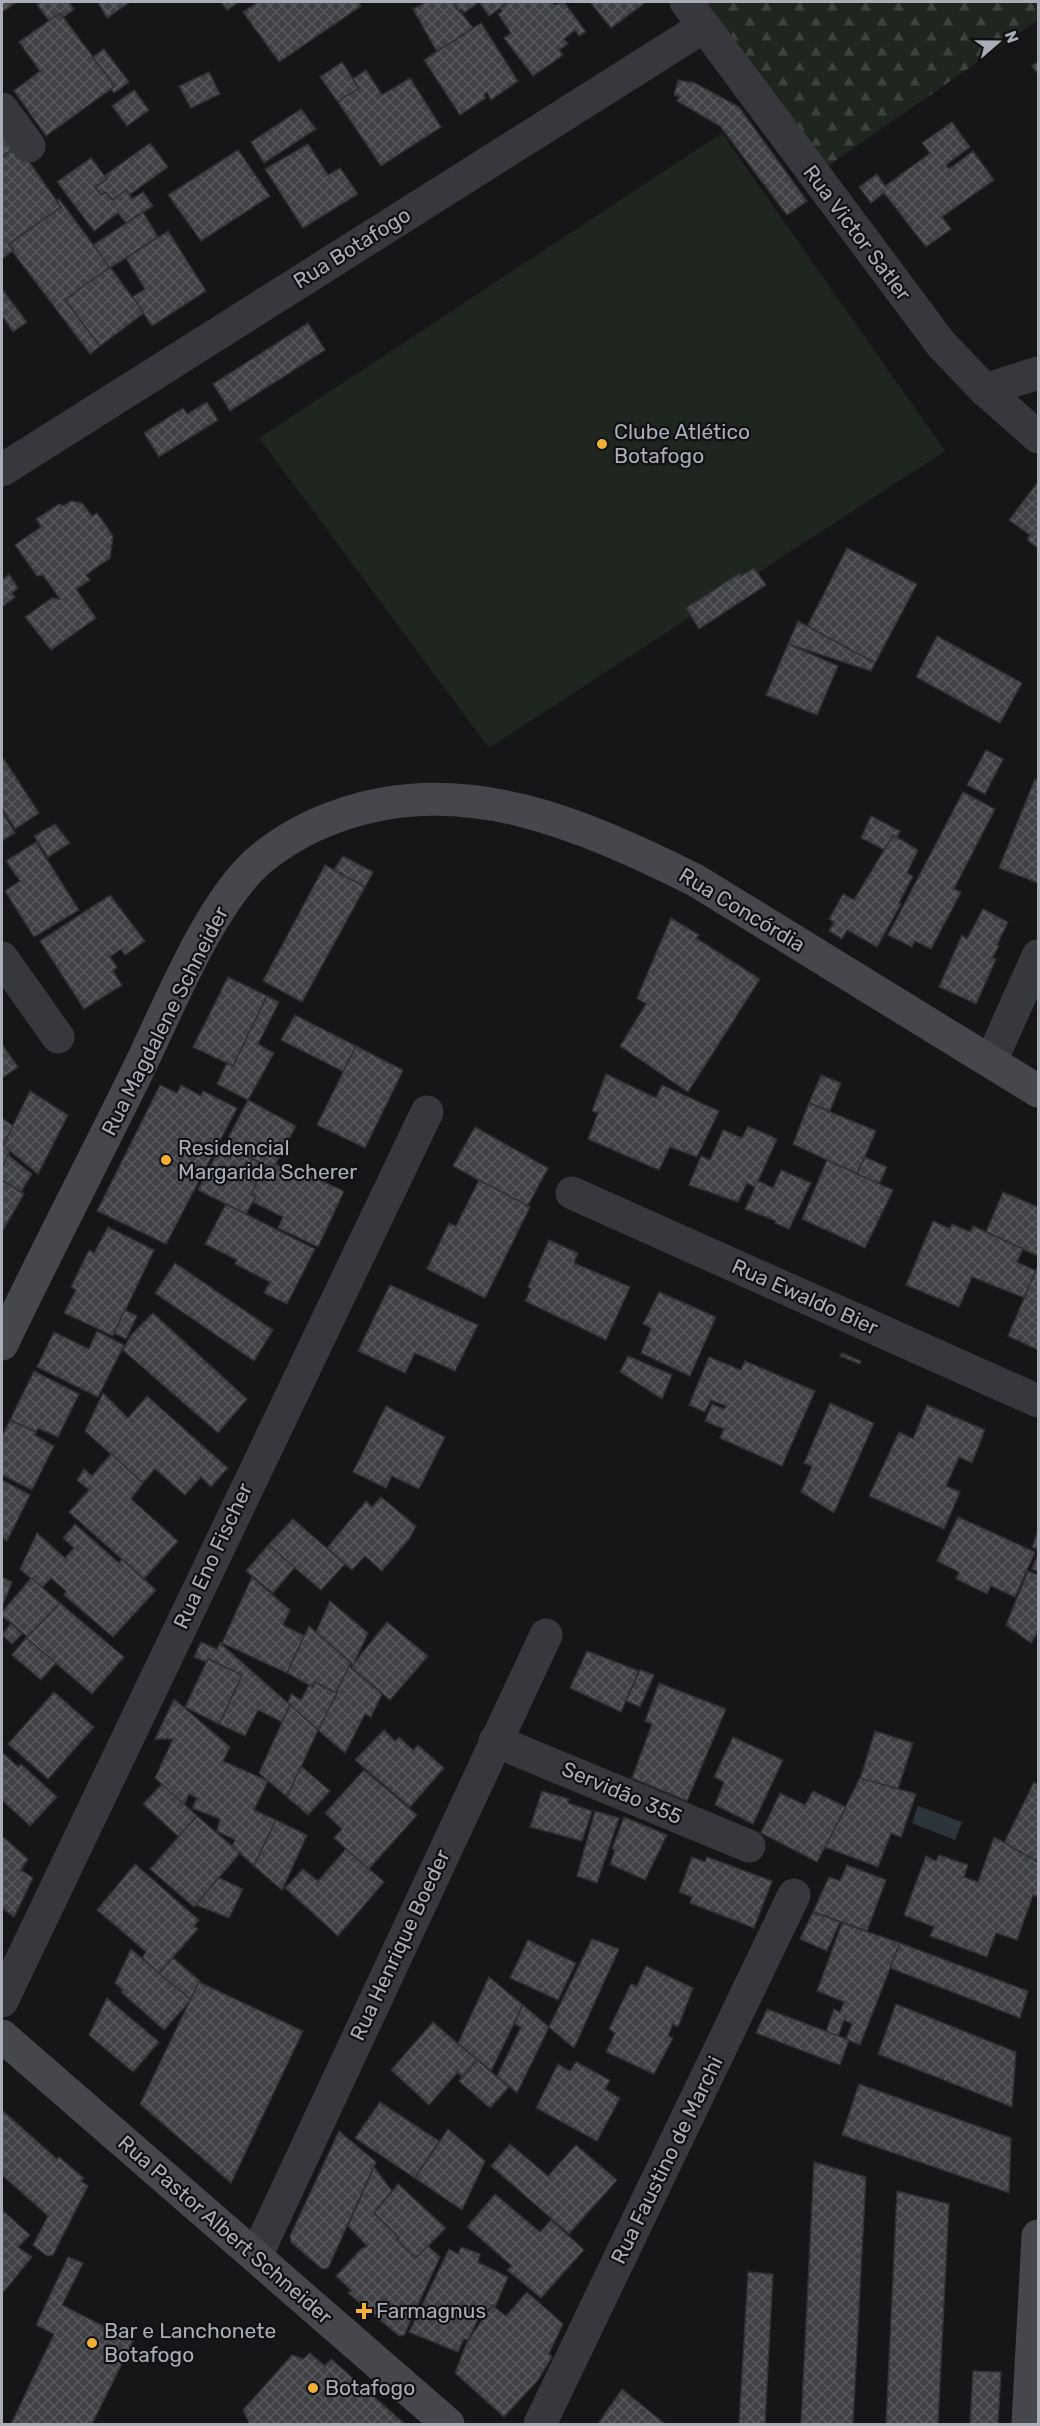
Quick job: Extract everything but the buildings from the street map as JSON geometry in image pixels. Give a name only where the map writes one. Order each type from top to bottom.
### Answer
[{"type":"main road","name":"Rua Concórdia","points":[[419,798],[452,798],[503,805],[550,818],[636,851],[694,880],[1038,1090]]},
{"type":"main road","name":"Rua Magdalene Schneider","points":[[6,1324],[218,911],[256,863],[308,827],[367,805],[419,798]]},
{"type":"main road","name":"Rua Pastor Albert Schneider","points":[[2,2036],[448,2424]]},
{"type":"main road","points":[[1028,2424],[1038,2236]]},
{"type":"street","name":"Rua Victor Satler","points":[[694,14],[941,344],[985,390],[1038,437]]},
{"type":"street","name":"Rua Botafogo","points":[[2,470],[694,14]]},
{"type":"street","points":[[2,109],[28,146]]},
{"type":"street","points":[[985,390],[1038,373]]},
{"type":"street","points":[[991,1061],[1038,956]]},
{"type":"street","points":[[2,958],[58,1037]]},
{"type":"street","name":"Rua Eno Fischer","points":[[2,2001],[427,1112]]},
{"type":"street","name":"Rua Ewaldo Bier","points":[[572,1193],[1038,1401]]},
{"type":"street","name":"Rua Henrique Boeder","points":[[256,2256],[546,1635]]},
{"type":"street","name":"Servidão 355","points":[[495,1741],[749,1846]]},
{"type":"street","name":"Rua Faustino de Marchi","points":[[540,2424],[794,1895]]},
{"type":"green space","points":[[706,2],[1038,2],[1038,20],[825,168]]},
{"type":"green space","name":"Clube Atlético Botafogo","points":[[722,133],[945,451],[489,748],[259,438]]},
{"type":"shaded area","points":[[918,1806],[962,1822],[955,1840],[912,1823]]},
{"type":"place","name":"Clube Atlético Botafogo","points":[[602,444]]},
{"type":"place","name":"Residencial Margarida Scherer","points":[[166,1160]]},
{"type":"place","name":"Farmagnus","points":[[364,2311]]},
{"type":"place","name":"Bar e Lanchonete Botafogo","points":[[92,2343]]},
{"type":"place","name":"Botafogo","points":[[313,2388]]}]
